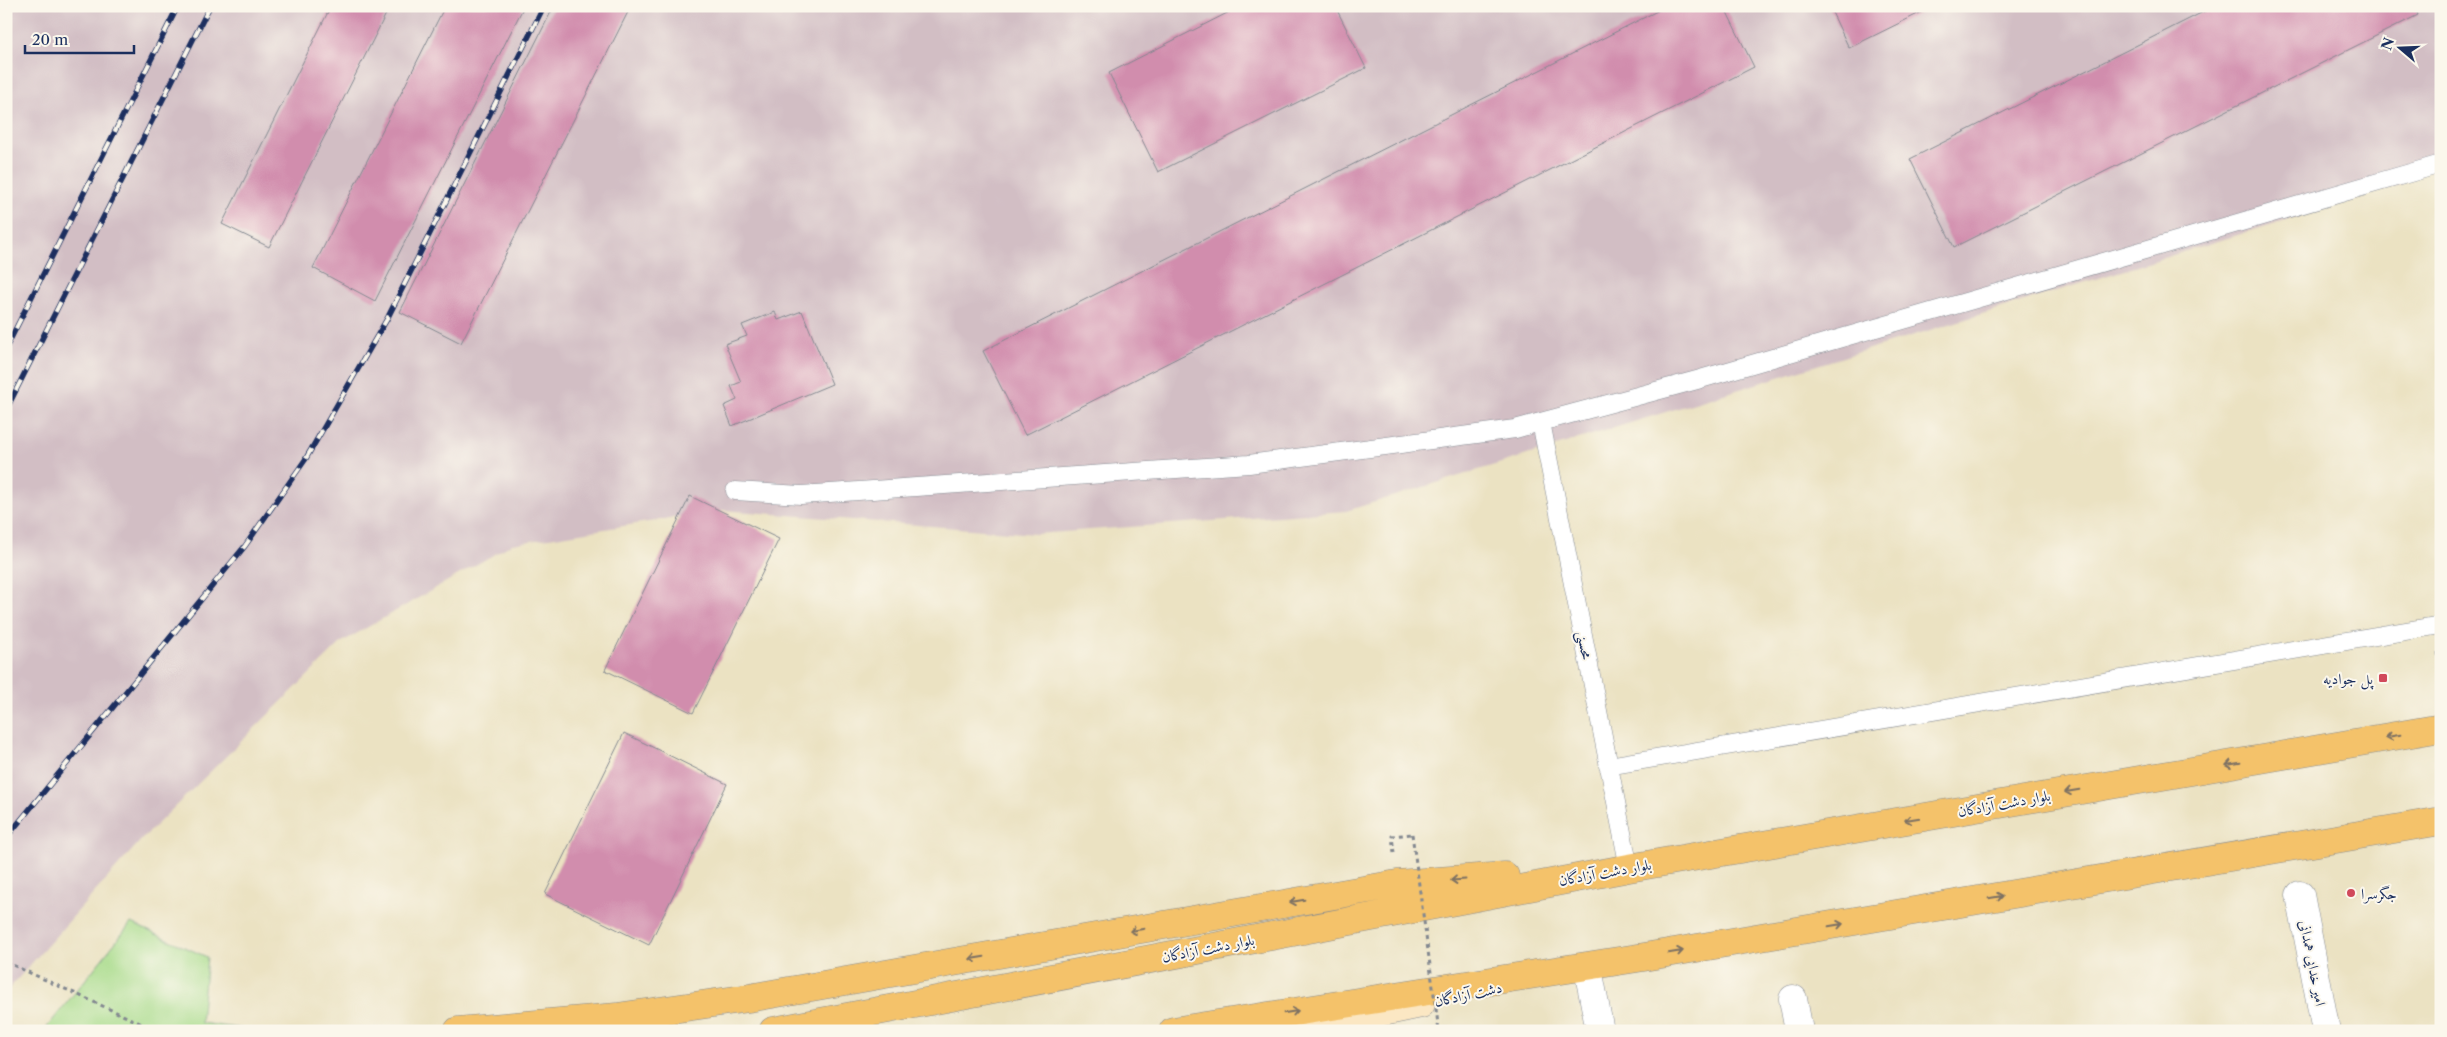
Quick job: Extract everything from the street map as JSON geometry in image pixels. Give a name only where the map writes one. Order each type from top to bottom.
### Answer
[{"type":"main road","name":"بلوار دشت آزادگان","points":[[773,1031],[1628,868],[2441,728]]},
{"type":"main road","points":[[1173,1031],[1644,957],[2441,821]]},
{"type":"main road","points":[[458,1031],[617,1017],[749,998],[1397,884],[1628,868]]},
{"type":"main road","name":"دشت آزادگان","points":[[1292,1031],[1644,957]]},
{"type":"street","name":"امیر خدایی همدانی","points":[[2300,895],[2326,1031]]},
{"type":"street","points":[[1588,969],[1600,1031]]},
{"type":"street","points":[[1793,999],[1799,1031]]},
{"type":"lane","points":[[735,490],[802,495],[1249,464],[1515,429],[1697,380],[2441,164]]},
{"type":"lane","name":"محسنی","points":[[1541,422],[1628,868]]},
{"type":"lane","points":[[1608,766],[2441,625]]},
{"type":"path","points":[[2437,648],[2441,679]]},
{"type":"path","points":[[1392,836],[1412,834],[1438,1031]]},
{"type":"path","points":[[6,962],[140,1023],[146,1031]]},
{"type":"shaded area","points":[[6,6],[2441,6],[2441,162],[2402,184],[1346,511],[1036,534],[722,510],[512,544],[342,642],[143,838],[6,992]]},
{"type":"green space","points":[[131,923],[207,957],[201,1023],[257,1031],[44,1031]]},
{"type":"building","points":[[331,6],[390,6],[269,247],[222,224]]},
{"type":"building","points":[[445,6],[524,6],[375,301],[313,268]]},
{"type":"building","points":[[554,6],[631,6],[461,343],[400,312]]},
{"type":"building","points":[[1241,6],[1335,6],[1366,68],[1158,172],[1109,73]]},
{"type":"building","points":[[1667,6],[1724,6],[1754,67],[1025,435],[983,351]]},
{"type":"building","points":[[1829,6],[1934,6],[1849,48]]},
{"type":"building","points":[[2215,6],[2414,6],[2418,15],[1954,247],[1910,159]]},
{"type":"building","points":[[802,311],[832,384],[732,426],[724,406],[737,400],[731,386],[741,382],[725,344],[747,336],[742,325],[775,312],[778,320]]},
{"type":"building","points":[[690,496],[779,539],[693,713],[605,670]]},
{"type":"building","points":[[624,733],[727,784],[649,945],[545,894]]},
{"type":"railway","points":[[6,348],[178,6]]},
{"type":"railway","points":[[6,410],[210,6]]},
{"type":"railway","points":[[6,838],[245,546],[305,460],[387,319],[544,6]]},
{"type":"place","name":"پل جوادیه","points":[[2383,678]]},
{"type":"place","name":"جگرسرا","points":[[2351,893]]}]
